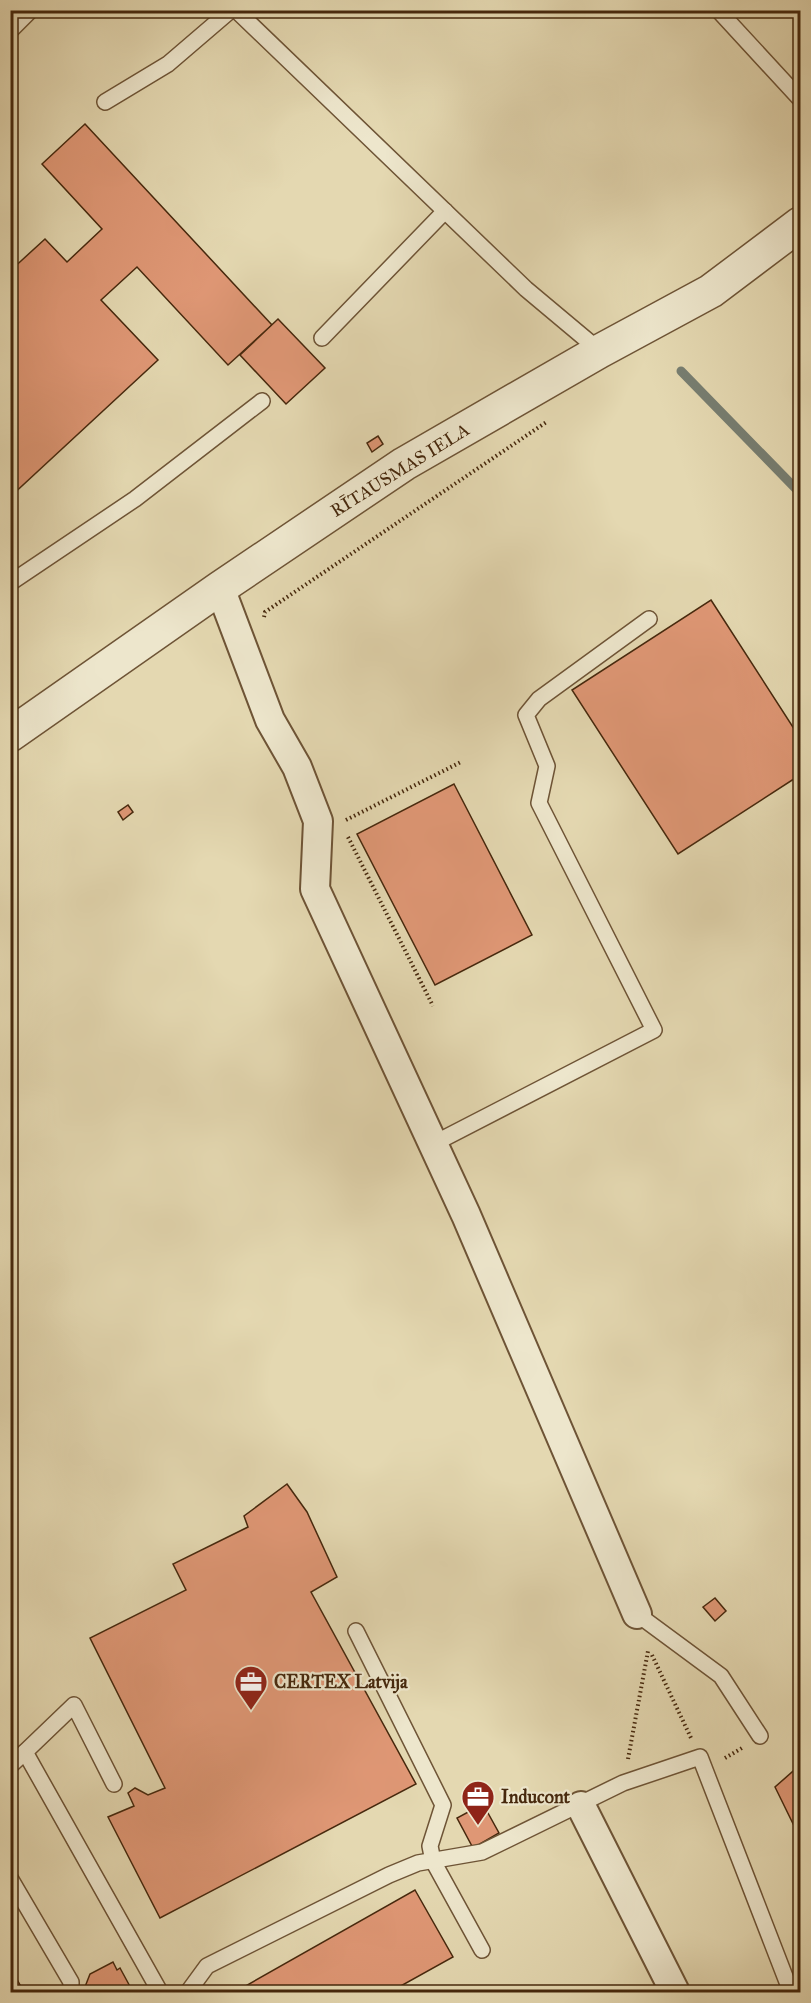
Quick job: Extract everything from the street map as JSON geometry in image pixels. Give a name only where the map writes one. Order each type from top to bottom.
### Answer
[{"type":"street","name":"RĪTAUSMAS IELA","points":[[10,735],[220,588],[404,464],[600,351],[711,291],[801,224]]},
{"type":"street","points":[[220,588],[270,720],[297,767],[318,821],[315,889],[433,1144],[637,1614]]},
{"type":"street","points":[[581,1806],[675,1992]]},
{"type":"lane","points":[[10,31],[31,10]]},
{"type":"lane","points":[[105,102],[168,64],[231,10]]},
{"type":"lane","points":[[236,10],[526,289],[600,351]]},
{"type":"lane","points":[[718,10],[801,99]]},
{"type":"lane","points":[[322,338],[445,211]]},
{"type":"lane","points":[[10,583],[135,498],[262,401]]},
{"type":"lane","points":[[433,1144],[654,1030],[539,803],[547,766],[526,716],[539,699],[649,620]]},
{"type":"lane","points":[[637,1614],[720,1676],[760,1736]]},
{"type":"lane","points":[[356,1631],[443,1805],[430,1846],[433,1861],[482,1950]]},
{"type":"lane","points":[[10,1766],[74,1705],[114,1784]]},
{"type":"lane","points":[[25,1752],[160,1992]]},
{"type":"lane","points":[[188,1992],[207,1966],[389,1875],[433,1861],[482,1852],[581,1806],[623,1783],[700,1757],[791,1992]]},
{"type":"lane","points":[[10,1878],[71,1982],[71,1992]]},
{"type":"path","points":[[262,625],[265,612],[556,415]]},
{"type":"path","points":[[341,823],[461,762]]},
{"type":"path","points":[[346,833],[433,1006]]},
{"type":"path","points":[[623,1783],[649,1648],[700,1757],[725,1758],[760,1736]]},
{"type":"building","points":[[85,124],[272,325],[228,365],[137,267],[101,300],[158,360],[10,497],[10,271],[45,239],[67,262],[102,229],[42,164]]},
{"type":"building","points":[[278,319],[325,368],[286,404],[240,355]]},
{"type":"building","points":[[378,436],[383,444],[372,452],[367,443]]},
{"type":"building","points":[[711,600],[800,738],[800,775],[678,854],[572,690]]},
{"type":"building","points":[[454,784],[532,935],[435,985],[357,834]]},
{"type":"building","points":[[128,805],[133,812],[123,820],[118,812]]},
{"type":"building","name":"CERTEX Latvija","points":[[287,1484],[307,1512],[337,1577],[311,1592],[416,1784],[160,1918],[108,1817],[134,1806],[128,1793],[135,1788],[148,1795],[165,1788],[90,1638],[186,1590],[173,1564],[248,1527],[244,1516]]},
{"type":"building","points":[[715,1598],[726,1611],[715,1621],[703,1607]]},
{"type":"building","points":[[800,1765],[800,1838],[775,1787]]},
{"type":"building","name":"Inducont","points":[[483,1804],[499,1833],[473,1848],[457,1818]]},
{"type":"building","points":[[415,1890],[453,1957],[390,1992],[235,1992]]},
{"type":"building","points":[[113,1962],[117,1970],[120,1968],[133,1992],[83,1992],[90,1974]]},
{"type":"building","points":[[10,1967],[24,1992],[10,1992]]},
{"type":"waterway","points":[[681,371],[800,493]]},
{"type":"place","name":"CERTEX Latvija","points":[[251,1711]]},
{"type":"place","name":"Inducont","points":[[478,1826]]}]
